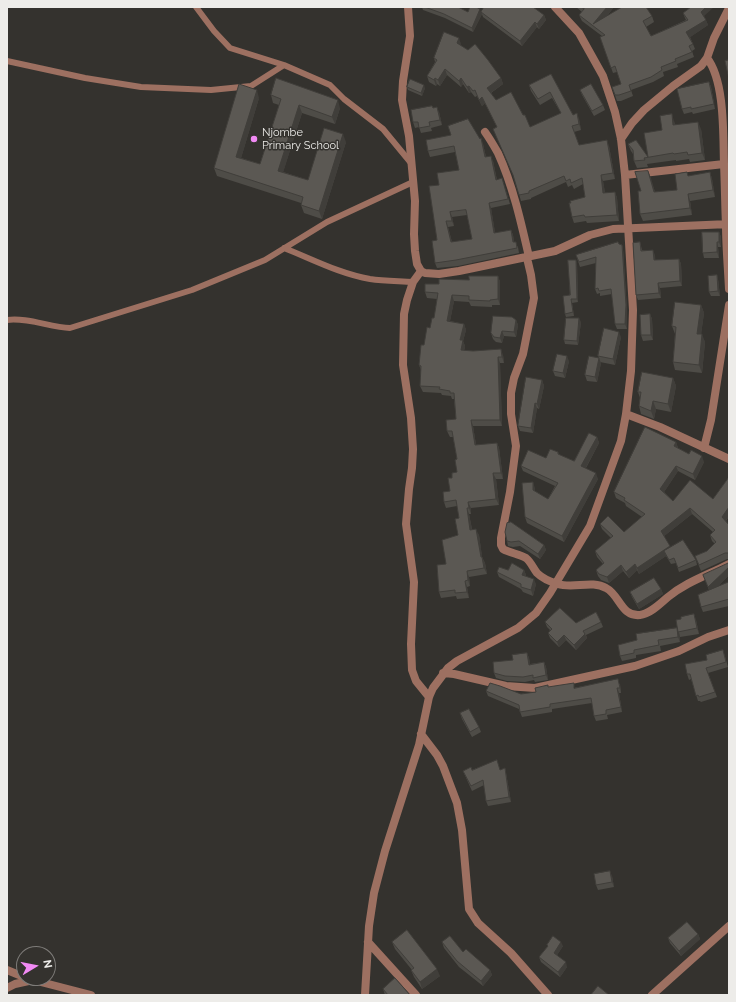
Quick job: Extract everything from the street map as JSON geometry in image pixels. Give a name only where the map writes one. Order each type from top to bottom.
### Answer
[{"type":"street","points":[[408,7],[410,36],[403,81],[402,100],[408,136],[415,201],[415,251],[417,264],[421,271],[425,273],[439,274],[528,257],[555,251],[604,231],[613,229],[727,224]]},
{"type":"street","points":[[365,995],[369,926],[374,894],[383,858],[419,745],[429,697],[443,673],[457,661],[518,628],[536,613],[556,584],[590,526],[621,441],[631,371],[632,310],[625,175],[620,140],[615,112],[603,76],[579,33],[555,7]]},
{"type":"street","points":[[620,140],[632,123],[644,110],[672,86],[701,66],[729,8]]},
{"type":"street","points":[[706,58],[712,65],[720,94],[724,132],[729,289]]},
{"type":"street","points":[[485,132],[498,153],[519,213],[528,257],[534,298],[523,354],[514,378],[511,393],[511,414],[516,446],[501,545],[505,551],[526,558],[537,573],[556,584],[565,586],[586,585],[605,587],[610,590],[625,610],[630,614],[641,615],[659,605],[683,586],[729,564]]},
{"type":"street","points":[[625,175],[724,164]]},
{"type":"street","points":[[421,271],[413,282],[404,314],[404,365],[411,418],[413,449],[406,524],[414,582],[411,636],[412,670],[416,681],[429,697]]},
{"type":"street","points":[[704,448],[712,420],[729,305]]},
{"type":"street","points":[[626,414],[729,459]]},
{"type":"street","points":[[443,673],[454,674],[506,686],[535,688],[635,666],[729,630]]},
{"type":"street","points":[[421,734],[440,761],[457,802],[463,836],[469,909],[478,923],[510,953],[548,995]]},
{"type":"street","points":[[652,995],[729,926]]},
{"type":"street","points":[[368,942],[416,995]]},
{"type":"street","points":[[56,986],[91,995]]},
{"type":"lane","points":[[196,7],[214,31],[230,48],[284,65],[330,85],[344,99],[383,129],[411,163]]},
{"type":"lane","points":[[7,61],[85,78],[140,87],[211,90],[251,86],[284,65]]},
{"type":"lane","points":[[7,320],[12,319],[55,327],[70,328],[192,290],[265,260],[327,222],[413,182]]},
{"type":"lane","points":[[284,248],[330,267],[355,275],[391,281],[413,282]]},
{"type":"building","points":[[425,7],[458,7],[468,12],[470,7],[480,9],[472,28],[444,14]]},
{"type":"building","points":[[484,7],[533,7],[544,15],[537,24],[535,22],[520,41],[481,12]]},
{"type":"building","points":[[581,7],[607,7],[593,24],[622,7],[646,7],[652,16],[643,21],[651,36],[688,20],[683,13],[691,7],[706,7],[701,12],[706,20],[686,32],[693,44],[689,46],[692,52],[661,67],[662,70],[651,77],[629,85],[631,91],[615,95],[612,87],[621,84],[615,66],[611,68],[600,37],[605,35],[579,15],[584,9]]},
{"type":"building","points":[[444,32],[459,38],[457,43],[468,50],[475,44],[501,78],[487,88],[496,100],[511,92],[523,115],[525,115],[530,127],[561,113],[550,92],[538,99],[529,85],[551,74],[573,115],[577,113],[579,124],[572,126],[579,145],[607,140],[613,173],[601,175],[603,193],[615,192],[617,215],[585,217],[584,215],[572,217],[569,203],[571,203],[570,201],[585,197],[582,178],[571,183],[570,179],[566,181],[564,176],[529,191],[529,193],[519,195],[513,175],[493,129],[497,127],[482,97],[479,100],[475,90],[473,91],[469,86],[467,87],[461,78],[459,81],[445,69],[438,80],[435,78],[434,80],[427,76],[437,60],[434,58]]},
{"type":"building","points":[[729,60],[729,79],[725,61]]},
{"type":"building","points":[[276,78],[338,100],[332,117],[299,105],[278,171],[308,180],[324,128],[343,134],[319,211],[301,205],[303,197],[214,168],[239,84],[257,90],[236,157],[260,164],[281,99],[271,95]]},
{"type":"building","points":[[410,79],[424,85],[421,93],[407,87]]},
{"type":"building","points":[[709,82],[714,104],[691,109],[691,107],[682,109],[677,89]]},
{"type":"building","points":[[591,84],[603,105],[592,111],[580,90]]},
{"type":"building","points":[[432,106],[433,108],[437,107],[440,120],[429,122],[430,126],[419,128],[418,122],[413,122],[411,110]]},
{"type":"building","points":[[672,114],[673,125],[698,122],[702,153],[688,155],[687,152],[673,153],[644,158],[645,160],[634,161],[633,150],[628,144],[636,140],[648,157],[644,133],[662,130],[660,116]]},
{"type":"building","points":[[468,119],[480,139],[481,138],[485,157],[491,156],[496,180],[502,178],[508,199],[489,203],[494,233],[511,230],[513,242],[516,242],[517,248],[435,263],[432,241],[437,240],[429,186],[439,185],[437,173],[459,170],[454,146],[428,151],[426,140],[451,135],[448,126]],"holes":[[[466,210],[472,239],[451,242],[446,221],[452,221],[450,212]]]},
{"type":"building","points":[[648,171],[654,192],[677,190],[675,174],[687,172],[688,176],[710,172],[713,190],[688,194],[690,208],[640,214],[638,191],[641,191],[635,172]]},
{"type":"building","points":[[702,232],[719,232],[717,252],[703,253]]},
{"type":"building","points":[[618,242],[622,245],[626,305],[625,324],[615,324],[611,289],[599,291],[598,288],[595,289],[596,257],[579,262],[576,255]]},
{"type":"building","points":[[640,242],[641,251],[653,250],[654,260],[679,259],[680,281],[658,283],[659,293],[636,295],[633,243]]},
{"type":"building","points":[[568,260],[576,260],[577,299],[571,299],[573,312],[565,314],[563,296],[570,295]]},
{"type":"building","points":[[717,275],[718,291],[709,292],[708,276]]},
{"type":"building","points":[[469,276],[498,276],[498,299],[490,301],[469,300],[469,296],[452,295],[447,321],[464,324],[460,340],[463,340],[461,350],[473,351],[501,349],[502,357],[498,357],[500,420],[471,420],[475,445],[497,443],[501,473],[493,473],[496,499],[468,502],[469,508],[467,508],[470,530],[476,529],[484,568],[467,571],[468,580],[465,581],[467,592],[455,593],[455,590],[439,592],[437,565],[446,564],[442,540],[458,535],[455,519],[459,518],[456,500],[444,502],[443,492],[450,491],[448,478],[452,478],[452,473],[457,472],[455,460],[457,459],[452,431],[447,431],[446,420],[456,419],[454,393],[439,389],[440,387],[420,386],[421,366],[419,365],[421,345],[424,345],[427,327],[430,328],[432,318],[434,318],[438,293],[425,292],[425,284],[439,284],[439,279],[469,280]]},
{"type":"building","points":[[675,302],[701,305],[697,334],[702,334],[699,365],[673,362],[676,327],[672,326]]},
{"type":"building","points":[[650,314],[651,335],[641,335],[640,315]]},
{"type":"building","points":[[493,316],[512,317],[516,320],[514,332],[502,331],[500,338],[494,337],[491,333]]},
{"type":"building","points":[[566,318],[579,318],[577,341],[564,340]]},
{"type":"building","points":[[604,328],[619,332],[613,359],[598,356]]},
{"type":"building","points":[[557,354],[567,356],[563,373],[553,371]]},
{"type":"building","points":[[589,356],[599,358],[595,377],[585,375]]},
{"type":"building","points":[[642,372],[673,378],[668,404],[653,401],[651,411],[639,406],[641,392],[638,392]]},
{"type":"building","points":[[526,377],[542,380],[537,404],[535,403],[531,428],[518,426]]},
{"type":"building","points":[[645,427],[676,442],[674,446],[689,454],[691,450],[702,456],[693,474],[676,466],[660,489],[673,501],[690,480],[713,499],[729,477],[729,507],[722,517],[729,525],[729,553],[725,553],[699,565],[695,556],[707,551],[716,542],[710,535],[715,530],[690,508],[661,531],[670,546],[637,568],[635,564],[626,572],[621,565],[607,577],[599,574],[596,570],[604,563],[595,551],[613,536],[600,524],[608,516],[624,532],[645,514],[624,500],[625,498],[614,492]]},
{"type":"building","points":[[589,433],[597,437],[581,466],[596,473],[562,536],[525,517],[522,483],[533,482],[533,490],[548,499],[558,483],[521,466],[528,450],[546,458],[550,449],[574,461]]},
{"type":"building","points":[[511,522],[544,545],[538,554],[519,541],[507,541],[505,532],[507,523]]},
{"type":"building","points":[[683,540],[696,560],[678,568],[674,558],[669,560],[664,551]]},
{"type":"building","points":[[512,563],[524,570],[522,575],[534,579],[531,590],[521,587],[521,584],[497,572],[499,567],[508,570]]},
{"type":"building","points":[[729,563],[729,567],[708,587],[703,575]]},
{"type":"building","points":[[654,578],[661,589],[637,604],[630,592]]},
{"type":"building","points":[[729,582],[729,599],[701,607],[698,595]]},
{"type":"building","points":[[560,608],[576,623],[596,612],[601,622],[583,631],[585,634],[574,645],[564,635],[557,642],[548,633],[552,629],[545,622]]},
{"type":"building","points":[[694,614],[697,628],[678,632],[676,620],[681,619],[681,617]]},
{"type":"building","points":[[677,628],[678,637],[658,640],[659,645],[634,650],[634,653],[620,656],[618,645],[637,640],[636,634]]},
{"type":"building","points":[[723,650],[726,662],[706,668],[715,692],[699,697],[698,695],[696,696],[690,674],[687,674],[685,664],[707,660],[706,655]]},
{"type":"building","points":[[527,653],[529,665],[544,662],[546,675],[533,678],[533,675],[523,677],[505,676],[494,673],[493,662],[513,660],[512,655]]},
{"type":"building","points":[[618,679],[620,688],[617,688],[621,707],[606,710],[606,714],[594,716],[591,698],[550,704],[550,707],[520,712],[519,705],[486,691],[490,683],[521,694],[536,692],[535,688],[548,685],[548,687],[574,683],[574,688]]},
{"type":"building","points":[[469,709],[479,727],[470,732],[460,713]]},
{"type":"building","points":[[497,760],[500,770],[505,768],[509,797],[486,801],[483,780],[471,786],[463,771],[471,767],[472,770]]},
{"type":"building","points":[[610,871],[612,882],[596,885],[594,874]]},
{"type":"building","points":[[687,922],[698,934],[679,951],[668,938]]},
{"type":"building","points":[[407,930],[437,969],[420,982],[411,970],[414,968],[392,942]]},
{"type":"building","points":[[450,936],[463,952],[466,949],[490,970],[481,981],[457,961],[442,942]]},
{"type":"building","points":[[553,936],[561,942],[554,953],[566,962],[558,972],[539,957],[548,946],[547,945]]},
{"type":"building","points":[[395,978],[410,995],[388,995],[383,989]]},
{"type":"building","points":[[598,986],[609,995],[591,995]]},
{"type":"place","name":"Njombe Primary School","points":[[254,139]]}]
